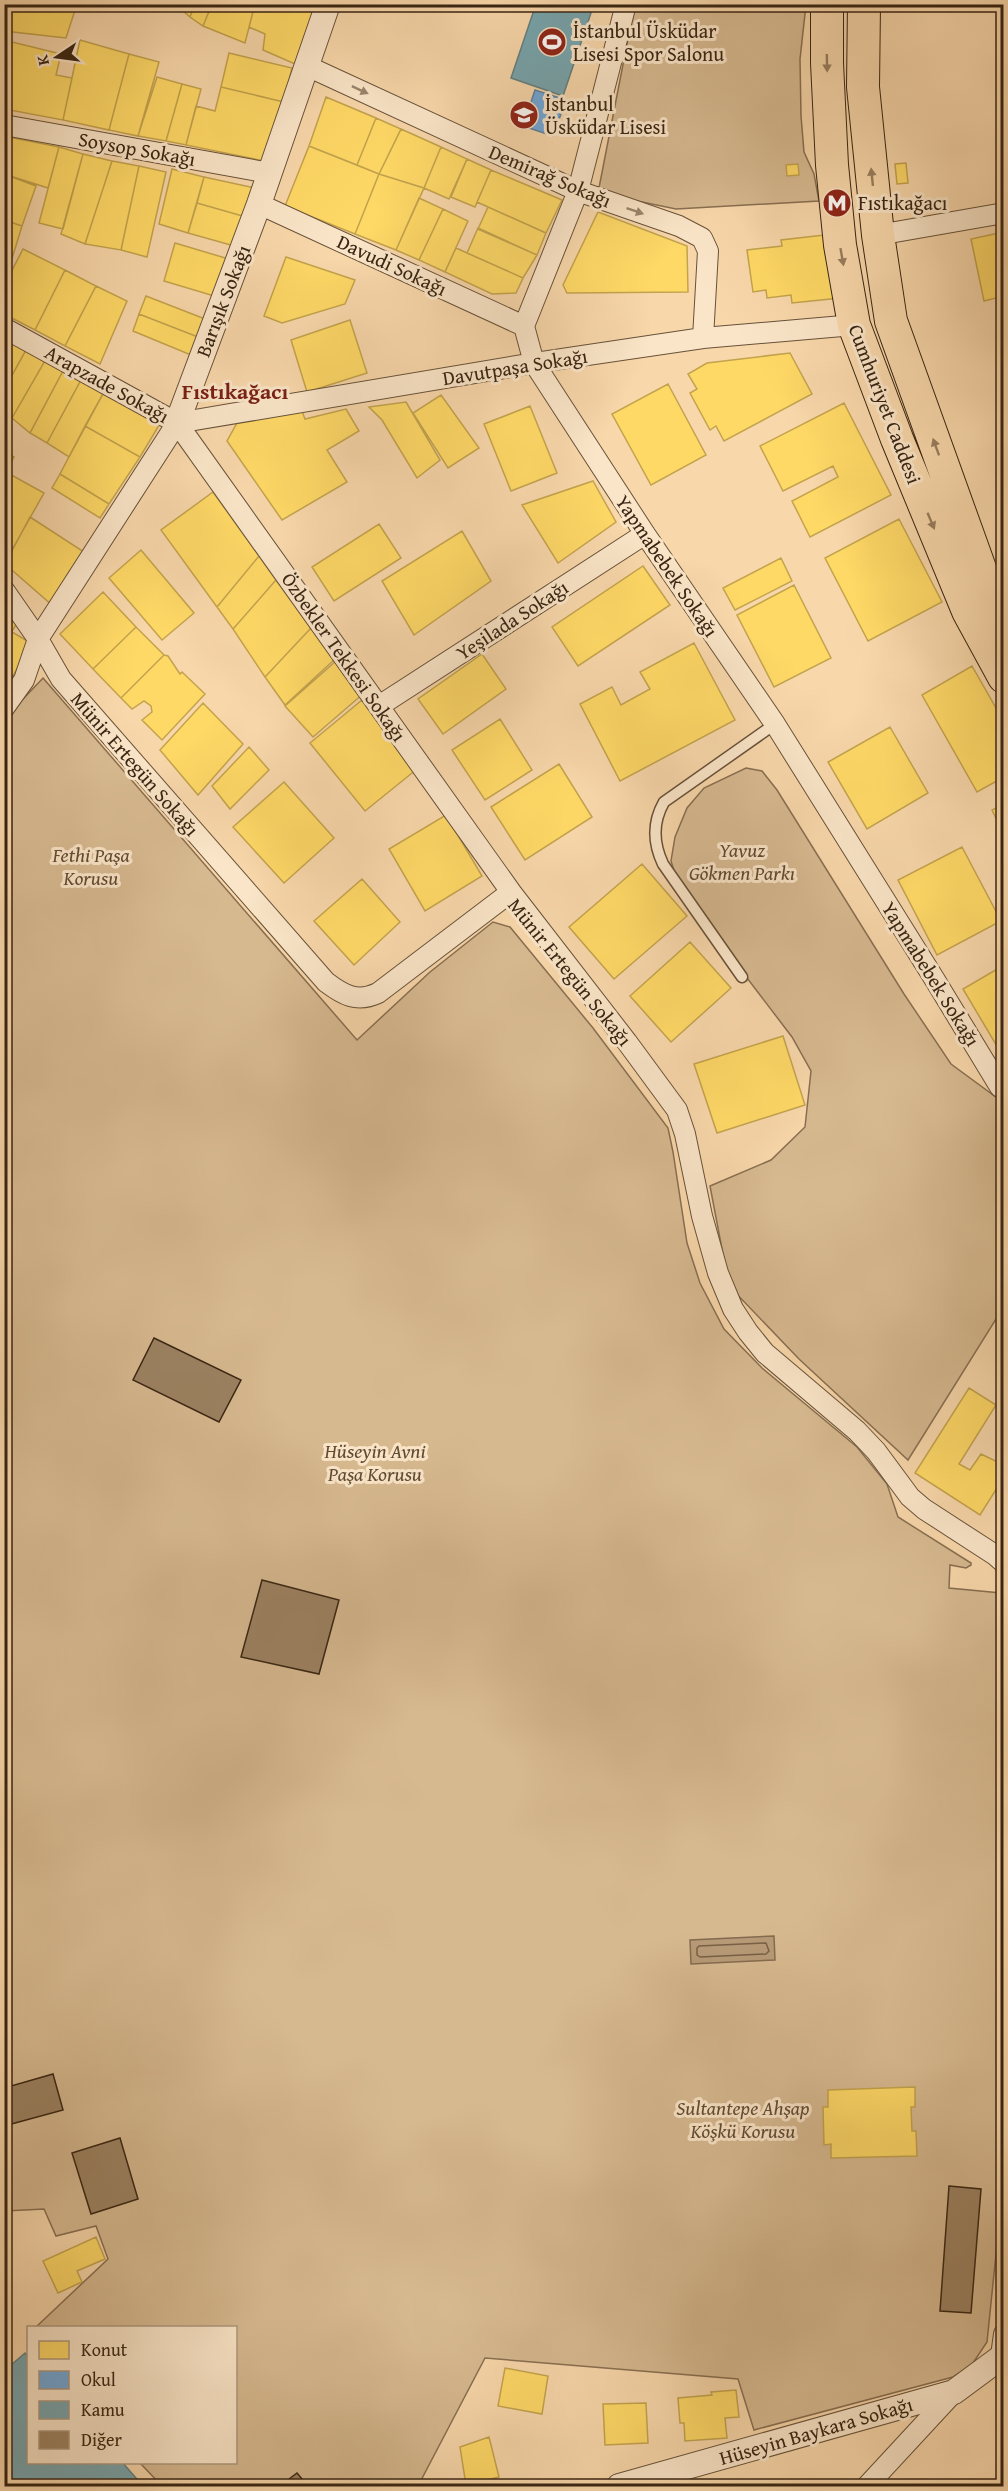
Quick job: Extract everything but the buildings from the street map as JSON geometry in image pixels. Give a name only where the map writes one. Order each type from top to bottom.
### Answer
[{"type":"main road","name":"Cumhuriyet Caddesi","points":[[827,4],[827,63],[832,165],[840,245],[854,325],[897,439],[968,611],[1004,677]]},
{"type":"main road","name":"Cumhuriyet Caddesi","points":[[864,4],[863,87],[878,235],[891,321],[987,588],[1004,619]]},
{"type":"street","name":"Barışık Sokağı","points":[[4,708],[24,680],[38,639],[177,423],[259,204],[328,4]]},
{"type":"street","points":[[524,326],[578,191],[626,4]]},
{"type":"street","name":"Demirağ Sokağı","points":[[307,66],[578,191],[679,226],[702,238],[708,251],[703,338]]},
{"type":"street","name":"Soysop Sokağı","points":[[4,125],[270,173]]},
{"type":"street","name":"Davudi Sokağı","points":[[259,204],[524,326]]},
{"type":"street","points":[[878,235],[1004,213]]},
{"type":"street","name":"Davutpaşa Sokağı","points":[[177,423],[534,363],[703,338],[854,325]]},
{"type":"street","name":"Yapmabebek Sokağı","points":[[524,326],[534,363],[645,534],[775,724],[1000,1088]]},
{"type":"street","name":"Arapzade Sokağı","points":[[4,328],[177,423]]},
{"type":"street","name":"Özbekler Tekkesi Sokağı","points":[[177,423],[511,892]]},
{"type":"street","name":"Yeşilada Sokağı","points":[[379,706],[645,534]]},
{"type":"street","name":"Münir Ertegün Sokağı","points":[[4,590],[38,639],[61,679],[326,982],[338,992],[358,998],[378,993],[511,892],[627,1041],[677,1110],[685,1134],[702,1216],[718,1273],[733,1309],[748,1332],[765,1353],[857,1431],[917,1503],[1004,1563]]},
{"type":"street","name":"Hüseyin Baykara Sokağı","points":[[619,2487],[954,2392],[1003,2348]]},
{"type":"street","points":[[867,2487],[954,2392]]},
{"type":"lane","points":[[742,977],[663,864],[655,845],[656,820],[664,802],[775,724]]},
{"type":"green space","points":[[718,4],[806,5],[800,59],[801,116],[804,152],[814,174],[819,201],[676,209],[598,193],[634,8]]},
{"type":"green space","points":[[43,678],[357,1040],[430,972],[493,922],[510,927],[593,1028],[668,1128],[687,1243],[700,1283],[724,1329],[762,1368],[857,1447],[887,1484],[898,1517],[971,1563],[966,1568],[950,1565],[949,1588],[1001,1593],[1004,1600],[1004,2176],[987,2342],[971,2366],[953,2377],[754,2430],[738,2379],[485,2358],[418,2486],[162,2486],[141,2464],[237,2464],[237,2326],[37,2326],[108,2259],[96,2226],[56,2236],[44,2209],[5,2211],[4,692],[22,700]]},
{"type":"green space","name":"Yavuz Gökmen Parkı","points":[[746,768],[762,771],[777,790],[904,994],[951,1064],[1003,1100],[1003,1323],[996,1319],[908,1460],[799,1359],[729,1286],[710,1186],[771,1160],[805,1127],[811,1071],[792,1037],[680,890],[671,861],[675,837],[687,808],[704,788]]},
{"type":"water","points":[[774,1936],[775,1960],[691,1964],[690,1940]]},
{"type":"place","name":"İstanbul Üsküdar Lisesi Spor Salonu","points":[[552,42]]},
{"type":"place","name":"İstanbul Üsküdar Lisesi","points":[[524,115]]},
{"type":"place","name":"Fıstıkağacı","points":[[837,203]]},
{"type":"district","name":"Fıstıkağacı","points":[[235,391]]},
{"type":"park label","name":"Fethi Paşa Korusu","points":[[91,866]]},
{"type":"park label","name":"Hüseyin Avni Paşa Korusu","points":[[375,1462]]},
{"type":"park label","name":"Sultantepe Ahşap Köşkü Korusu","points":[[743,2120]]}]
